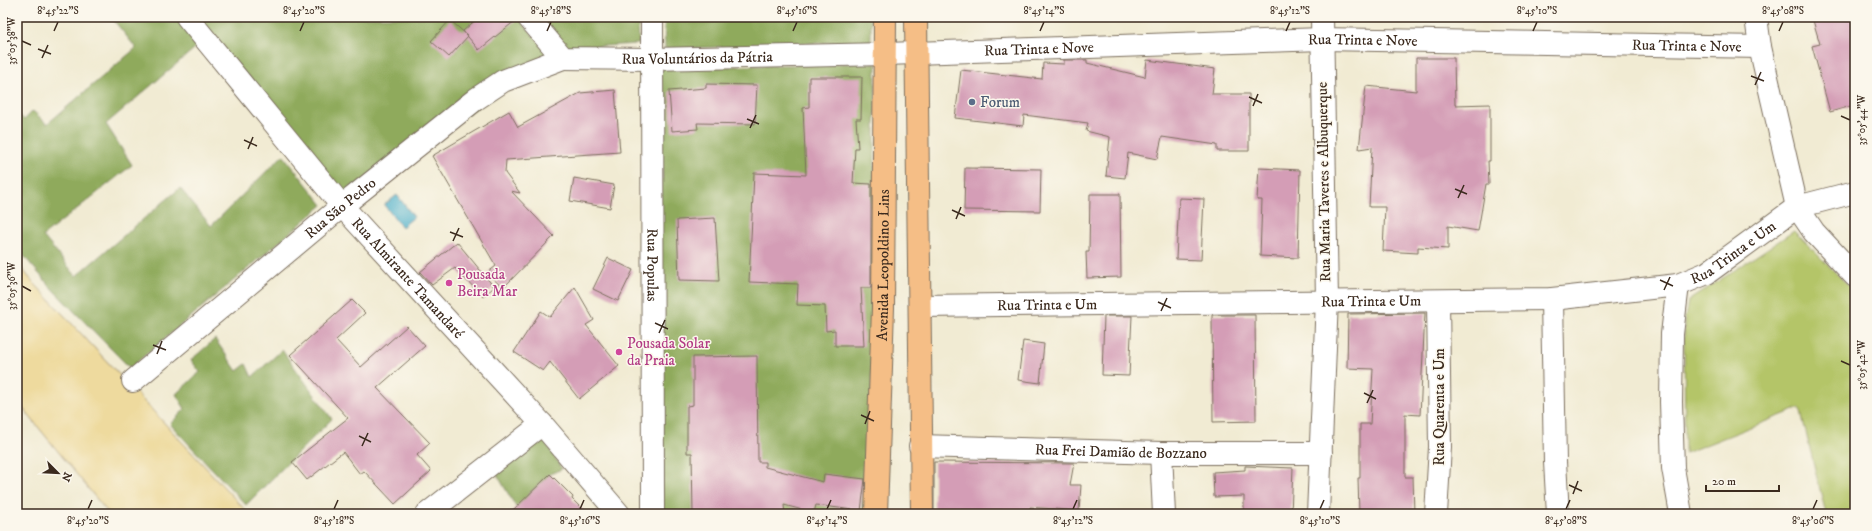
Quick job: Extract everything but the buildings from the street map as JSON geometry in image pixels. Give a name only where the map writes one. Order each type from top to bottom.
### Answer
[{"type":"main road","name":"Avenida Leopoldino Lins","points":[[876,514],[883,308],[886,54],[885,17]]},
{"type":"main road","points":[[916,17],[922,514]]},
{"type":"street","name":"Rua Almirante Tamandaré","points":[[187,17],[342,206],[542,424],[619,514]]},
{"type":"street","points":[[528,17],[563,58]]},
{"type":"street","name":"Rua Populas","points":[[652,17],[653,514]]},
{"type":"street","name":"Rua Maria Taveres e Albuquerque","points":[[1318,514],[1326,300],[1322,17]]},
{"type":"street","points":[[1756,17],[1760,47],[1797,206],[1814,232],[1855,276]]},
{"type":"street","name":"Rua Trinta e Nove","points":[[886,54],[1322,40],[1760,47]]},
{"type":"street","name":"Rua Voluntários da Pátria","points":[[563,58],[652,59],[886,54]]},
{"type":"street","name":"Rua São Pedro","points":[[133,381],[342,206],[476,99],[503,81],[563,58]]},
{"type":"street","name":"Rua Trinta e Um","points":[[920,306],[1326,300],[1438,301],[1552,299],[1678,285],[1707,273],[1797,206],[1855,192]]},
{"type":"street","points":[[1678,285],[1672,334],[1671,402],[1673,468],[1681,514]]},
{"type":"street","points":[[1552,299],[1555,462],[1558,514]]},
{"type":"street","name":"Rua Quarenta e Um","points":[[1436,514],[1440,447],[1438,301]]},
{"type":"street","points":[[427,514],[542,424]]},
{"type":"street","name":"Rua Frei Damião de Bozzano","points":[[920,446],[1162,453],[1321,453]]},
{"type":"street","points":[[1162,453],[1164,514]]},
{"type":"green space","points":[[111,17],[182,17],[201,43],[106,124],[132,165],[43,236],[76,276],[180,188],[211,226],[283,155],[323,205],[130,368],[53,290],[17,248],[17,112],[24,120],[33,111],[47,124],[136,48]]},
{"type":"green space","points":[[195,17],[518,17],[552,57],[344,197]]},
{"type":"green space","points":[[541,17],[638,17],[639,44],[566,48]]},
{"type":"green space","points":[[664,17],[871,17],[871,41],[665,49]]},
{"type":"green space","points":[[876,63],[870,514],[659,514],[660,68]]},
{"type":"green space","points":[[1794,231],[1855,292],[1855,514],[1826,514],[1800,408],[1685,453],[1684,323],[1688,301]]},
{"type":"green space","points":[[215,339],[237,371],[246,364],[252,377],[282,350],[332,419],[246,505],[170,424],[185,409],[176,394],[200,372],[191,360]]},
{"type":"green space","points":[[540,433],[562,469],[550,474],[528,495],[548,514],[520,514],[495,471]]},
{"type":"sand","points":[[17,263],[249,514],[109,514],[17,401]]},
{"type":"water","points":[[397,195],[414,217],[402,227],[384,205]]},
{"type":"place","name":"Forum","points":[[972,102]]},
{"type":"place","name":"Pousada Beira Mar","points":[[449,283]]},
{"type":"place","name":"Pousada Solar da Praia","points":[[619,352]]}]
